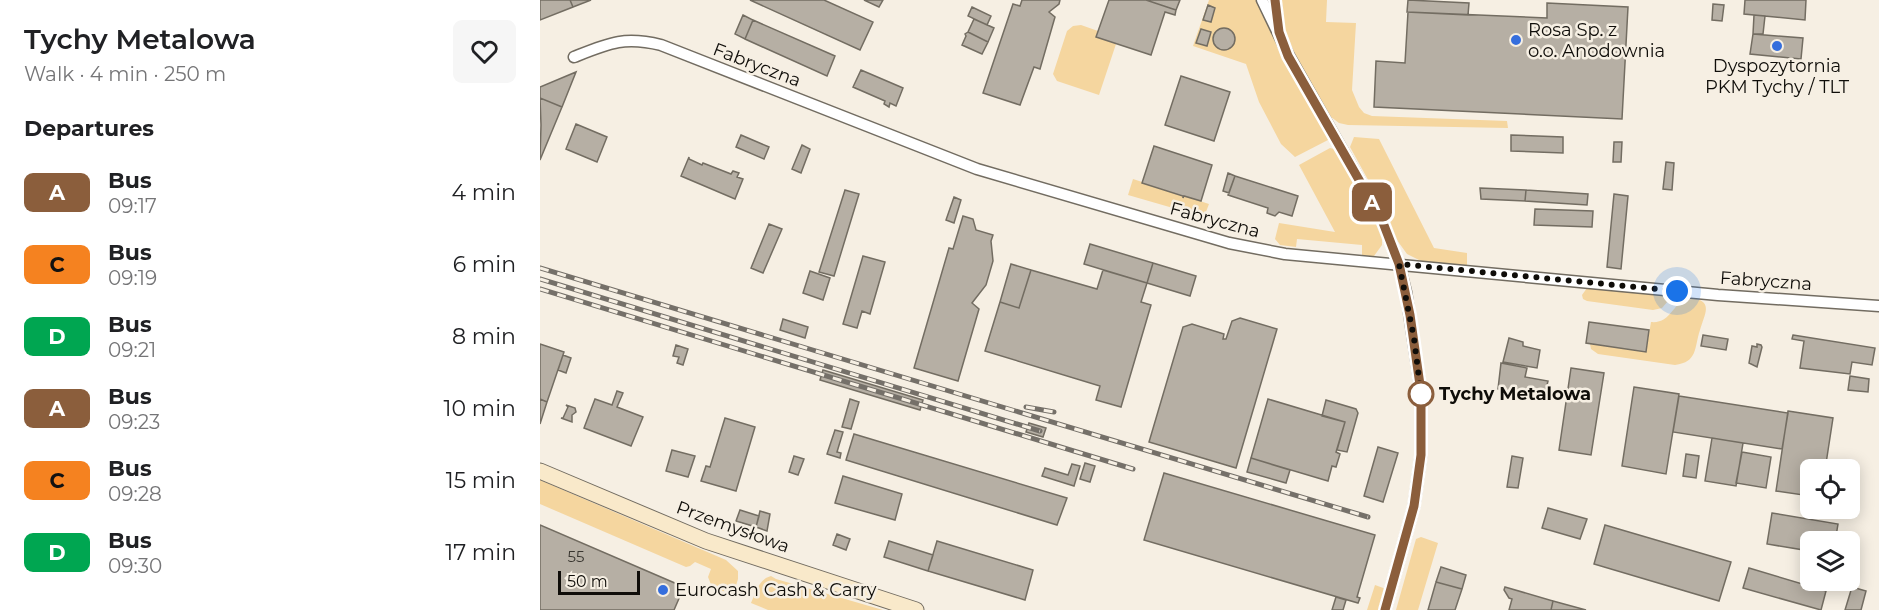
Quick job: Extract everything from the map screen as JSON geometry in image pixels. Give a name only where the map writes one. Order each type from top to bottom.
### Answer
[{"type":"street","points":[[1262,0],[1279,32],[1288,56],[1382,220],[1399,264],[1418,363],[1422,423],[1421,455],[1414,506],[1385,610]]},
{"type":"street","points":[[1275,0],[1279,32]]},
{"type":"street","name":"Fabryczna","points":[[574,57],[620,41],[640,40],[661,45],[977,169],[1230,243],[1285,254],[1718,295],[1879,306]]},
{"type":"street","name":"Przemysłowa","points":[[540,471],[706,541],[916,610]]},
{"type":"shaded area","points":[[1209,0],[1256,0],[1287,66],[1328,140],[1295,157],[1281,144],[1259,102],[1246,64],[1193,46]]},
{"type":"shaded area","points":[[1280,0],[1327,0],[1326,22],[1356,23],[1352,90],[1364,113],[1372,116],[1507,121],[1508,128],[1339,123],[1331,117],[1286,35]]},
{"type":"shaded area","points":[[1081,25],[1098,31],[1097,37],[1116,44],[1099,95],[1057,81],[1053,74],[1067,31],[1073,26]]},
{"type":"shaded area","points":[[1354,137],[1379,139],[1434,248],[1467,253],[1467,265],[1423,262],[1407,254],[1394,236],[1372,187],[1350,147]]},
{"type":"shaded area","points":[[1330,148],[1338,150],[1382,236],[1382,245],[1374,256],[1362,256],[1362,245],[1297,239],[1296,247],[1280,245],[1275,239],[1279,223],[1335,232],[1299,165]]},
{"type":"shaded area","points":[[1133,179],[1209,204],[1204,217],[1128,195]]},
{"type":"shaded area","points":[[1587,288],[1658,293],[1665,295],[1668,301],[1662,308],[1653,310],[1587,301],[1582,295]]},
{"type":"shaded area","points":[[1687,297],[1702,301],[1706,308],[1694,353],[1688,361],[1675,365],[1598,354],[1591,349],[1590,344],[1646,352],[1651,322],[1663,320]]},
{"type":"shaded area","points":[[540,480],[726,560],[738,571],[735,589],[726,592],[712,587],[708,577],[711,569],[695,562],[686,567],[540,504]]},
{"type":"shaded area","points":[[1421,537],[1438,543],[1418,610],[1396,610],[1416,539]]},
{"type":"shaded area","points":[[771,576],[883,610],[768,610],[751,603],[761,583]]},
{"type":"shaded area","points":[[1375,585],[1386,589],[1380,610],[1367,610]]},
{"type":"building","points":[[540,0],[570,0],[573,7],[540,20]]},
{"type":"building","points":[[570,0],[591,0],[573,7]]},
{"type":"building","points":[[750,0],[824,0],[873,22],[860,50]]},
{"type":"building","points":[[864,0],[883,0],[879,7]]},
{"type":"building","points":[[1022,0],[1060,0],[1059,4],[1049,12],[1055,17],[1040,69],[1034,67],[1020,105],[983,93],[1013,4],[1020,6]]},
{"type":"building","points":[[1109,0],[1146,0],[1176,10],[1175,15],[1165,12],[1151,55],[1096,37]]},
{"type":"building","points":[[1146,0],[1180,0],[1176,10]]},
{"type":"building","points":[[1408,0],[1469,3],[1468,15],[1407,12]]},
{"type":"building","points":[[1745,0],[1806,0],[1805,20],[1744,14]]},
{"type":"building","name":"Rosa Sp. z o.o. Anodownia","points":[[1547,3],[1628,7],[1622,119],[1374,107],[1376,61],[1405,63],[1408,12],[1547,18]]},
{"type":"building","points":[[1713,4],[1724,5],[1722,21],[1712,20]]},
{"type":"building","points":[[1208,5],[1215,8],[1211,22],[1203,20]]},
{"type":"building","points":[[972,7],[991,16],[987,25],[968,16]]},
{"type":"building","points":[[743,15],[753,20],[745,39],[735,34]]},
{"type":"building","points":[[1754,15],[1765,16],[1763,34],[1753,34]]},
{"type":"building","points":[[974,19],[994,28],[988,42],[968,32]]},
{"type":"building","points":[[753,20],[835,56],[827,76],[745,39]]},
{"type":"building","points":[[1224,28],[1232,31],[1235,39],[1232,47],[1224,50],[1216,47],[1213,39],[1216,31]]},
{"type":"building","points":[[1201,29],[1211,32],[1207,46],[1196,43]]},
{"type":"building","points":[[968,32],[988,42],[982,54],[962,45],[965,34]]},
{"type":"building","name":"Dyspozytornia PKM Tychy / TLT","points":[[1753,34],[1803,38],[1801,59],[1750,54]]},
{"type":"building","points":[[861,70],[903,88],[896,106],[890,103],[889,107],[884,104],[885,101],[853,87]]},
{"type":"building","points":[[576,72],[562,107],[540,98],[540,87]]},
{"type":"building","points":[[1181,76],[1230,92],[1214,141],[1165,125]]},
{"type":"building","points":[[540,98],[562,107],[540,160],[541,125]]},
{"type":"building","points":[[576,124],[607,137],[597,162],[566,149]]},
{"type":"building","points":[[741,135],[769,147],[764,159],[736,147]]},
{"type":"building","points":[[1511,135],[1563,137],[1563,153],[1511,151]]},
{"type":"building","points":[[1614,142],[1622,142],[1621,162],[1613,162]]},
{"type":"building","points":[[802,145],[810,149],[801,173],[792,169]]},
{"type":"building","points":[[1154,146],[1212,165],[1201,201],[1184,196],[1183,198],[1183,196],[1142,183]]},
{"type":"building","points":[[689,157],[702,165],[703,163],[731,174],[733,171],[739,173],[737,177],[743,179],[735,199],[681,176]]},
{"type":"building","points":[[1666,162],[1674,163],[1672,190],[1663,189]]},
{"type":"building","points":[[1228,173],[1235,176],[1229,193],[1223,191]]},
{"type":"building","points":[[1235,176],[1298,196],[1292,216],[1279,212],[1275,216],[1267,213],[1268,208],[1228,195]]},
{"type":"building","points":[[1480,188],[1526,190],[1525,201],[1481,199]]},
{"type":"building","points":[[845,190],[859,194],[834,276],[819,272]]},
{"type":"building","points":[[1526,190],[1588,194],[1587,205],[1525,201]]},
{"type":"building","points":[[1614,194],[1628,196],[1621,269],[1607,267]]},
{"type":"building","points":[[954,197],[961,200],[954,223],[946,220]]},
{"type":"building","points":[[1535,209],[1593,211],[1592,227],[1534,225]]},
{"type":"building","points":[[963,216],[973,219],[976,230],[993,235],[991,241],[993,261],[986,285],[972,303],[979,309],[958,381],[914,368],[949,248],[953,249]]},
{"type":"building","points":[[769,224],[782,229],[763,273],[751,268]]},
{"type":"building","points":[[1090,244],[1153,263],[1147,283],[1084,264]]},
{"type":"building","points":[[863,256],[885,262],[870,314],[862,311],[857,328],[843,324]]},
{"type":"building","points":[[1153,263],[1196,276],[1190,296],[1147,283]]},
{"type":"building","points":[[1011,264],[1031,270],[1019,308],[1000,302]]},
{"type":"building","points":[[1031,270],[1097,289],[1103,270],[1147,283],[1141,302],[1151,305],[1121,407],[1096,400],[1100,386],[985,351],[1000,302],[1019,308]]},
{"type":"building","points":[[810,271],[830,278],[823,300],[803,293]]},
{"type":"building","points":[[1240,318],[1277,329],[1236,468],[1149,442],[1183,327],[1192,324],[1224,334],[1223,339],[1226,339],[1232,321]]},
{"type":"building","points":[[783,319],[808,327],[805,338],[780,330]]},
{"type":"building","points":[[1589,322],[1649,330],[1646,352],[1586,343]]},
{"type":"building","points":[[1703,335],[1728,339],[1726,350],[1701,346]]},
{"type":"building","points":[[1793,335],[1875,348],[1872,365],[1852,362],[1850,374],[1800,368],[1804,341],[1792,339]]},
{"type":"building","points":[[1509,338],[1523,342],[1523,346],[1540,350],[1537,368],[1503,362]]},
{"type":"building","points":[[540,344],[564,352],[547,402],[540,399]]},
{"type":"building","points":[[1757,344],[1762,347],[1757,367],[1749,363],[1752,346],[1757,347]]},
{"type":"building","points":[[676,345],[688,349],[683,365],[677,363],[679,357],[673,356]]},
{"type":"building","points":[[563,355],[571,358],[566,373],[558,370]]},
{"type":"building","points":[[1501,363],[1527,368],[1525,377],[1548,381],[1544,397],[1498,389]]},
{"type":"building","points":[[1571,368],[1604,373],[1591,455],[1559,450]]},
{"type":"building","points":[[823,370],[923,400],[920,410],[820,380]]},
{"type":"building","points":[[1850,376],[1869,379],[1868,392],[1848,390]]},
{"type":"building","points":[[1634,387],[1679,394],[1666,474],[1622,466]]},
{"type":"building","points":[[617,391],[623,393],[617,407],[643,417],[631,446],[584,428],[595,399],[612,405]]},
{"type":"building","points":[[1679,396],[1788,413],[1782,449],[1673,432]]},
{"type":"building","points":[[540,399],[547,402],[540,424]]},
{"type":"building","points":[[850,399],[859,402],[851,429],[842,427]]},
{"type":"building","points":[[1268,399],[1345,422],[1336,452],[1340,454],[1336,467],[1332,466],[1328,481],[1251,458]]},
{"type":"building","points":[[1326,400],[1356,409],[1358,413],[1347,452],[1337,450],[1345,422],[1322,416]]},
{"type":"building","points":[[566,405],[575,408],[576,412],[572,415],[572,422],[561,418],[568,407]]},
{"type":"building","points":[[1788,411],[1833,418],[1827,459],[1800,459],[1800,495],[1776,491]]},
{"type":"building","points":[[725,418],[755,427],[736,491],[701,481],[706,466],[710,467]]},
{"type":"building","points":[[1029,423],[1046,428],[1043,437],[1026,432]]},
{"type":"building","points":[[835,430],[843,432],[837,452],[841,453],[840,458],[827,454]]},
{"type":"building","points":[[854,434],[1067,498],[1057,525],[846,460]]},
{"type":"building","points":[[1712,438],[1743,443],[1736,486],[1705,481]]},
{"type":"building","points":[[1378,447],[1398,453],[1383,502],[1364,496]]},
{"type":"building","points":[[672,450],[695,456],[688,477],[666,471]]},
{"type":"building","points":[[1742,452],[1771,457],[1766,488],[1736,483]]},
{"type":"building","points":[[1686,454],[1699,456],[1696,478],[1683,476]]},
{"type":"building","points":[[794,456],[804,459],[798,475],[789,472]]},
{"type":"building","points":[[1512,456],[1523,458],[1518,488],[1507,487]]},
{"type":"building","points":[[1251,458],[1290,470],[1286,483],[1247,472]]},
{"type":"building","points":[[1085,463],[1095,466],[1090,482],[1080,479]]},
{"type":"building","points":[[1072,464],[1080,466],[1074,486],[1042,476],[1045,468],[1068,475]]},
{"type":"building","points":[[1164,473],[1375,535],[1357,597],[1360,598],[1358,603],[1144,540]]},
{"type":"building","points":[[843,476],[902,494],[895,520],[835,503]]},
{"type":"building","points":[[1548,508],[1587,519],[1580,539],[1542,528]]},
{"type":"building","points":[[740,510],[759,516],[756,527],[736,521]]},
{"type":"building","points":[[760,511],[770,514],[767,531],[756,527]]},
{"type":"building","points":[[1772,513],[1838,524],[1837,531],[1800,531],[1800,549],[1767,544]]},
{"type":"building","points":[[540,525],[684,587],[674,610],[540,610]]},
{"type":"building","points":[[1605,525],[1731,562],[1719,601],[1594,564]]},
{"type":"building","points":[[837,534],[850,539],[846,550],[833,545]]},
{"type":"building","points":[[889,541],[933,555],[928,571],[884,557]]},
{"type":"building","points":[[937,541],[1033,570],[1025,600],[928,571]]},
{"type":"building","points":[[1441,567],[1466,575],[1462,589],[1436,582]]},
{"type":"building","points":[[1749,568],[1800,583],[1800,591],[1826,591],[1821,610],[1743,588]]},
{"type":"building","points":[[1436,582],[1462,589],[1455,610],[1428,610]]},
{"type":"building","points":[[1505,587],[1553,601],[1551,610],[1509,610],[1512,599],[1504,590]]},
{"type":"building","points":[[1851,591],[1866,591],[1861,610],[1845,610]]},
{"type":"building","points":[[1336,597],[1346,600],[1343,610],[1332,610]]},
{"type":"building","points":[[1553,601],[1586,610],[1551,610]]},
{"type":"railway","points":[[540,268],[1368,517]]},
{"type":"railway","points":[[540,279],[1040,431]]},
{"type":"railway","points":[[540,289],[1133,469]]},
{"type":"railway","points":[[1026,407],[1054,412]]},
{"type":"bus line","name":"A","points":[[1275,0],[1279,32],[1288,56],[1382,220],[1399,264],[1406,292],[1421,392],[1421,455],[1414,506],[1385,610]]},
{"type":"place","name":"Rosa Sp. z o.o. Anodownia","points":[[1516,40]]},
{"type":"place","name":"Dyspozytornia PKM Tychy / TLT","points":[[1777,46]]},
{"type":"place","name":"Tychy Metalowa","points":[[1421,394]]},
{"type":"place","name":"Eurocash Cash & Carry","points":[[663,590]]},
{"type":"route","points":[[1421,394],[1414,338],[1399,264],[1677,291]]}]
